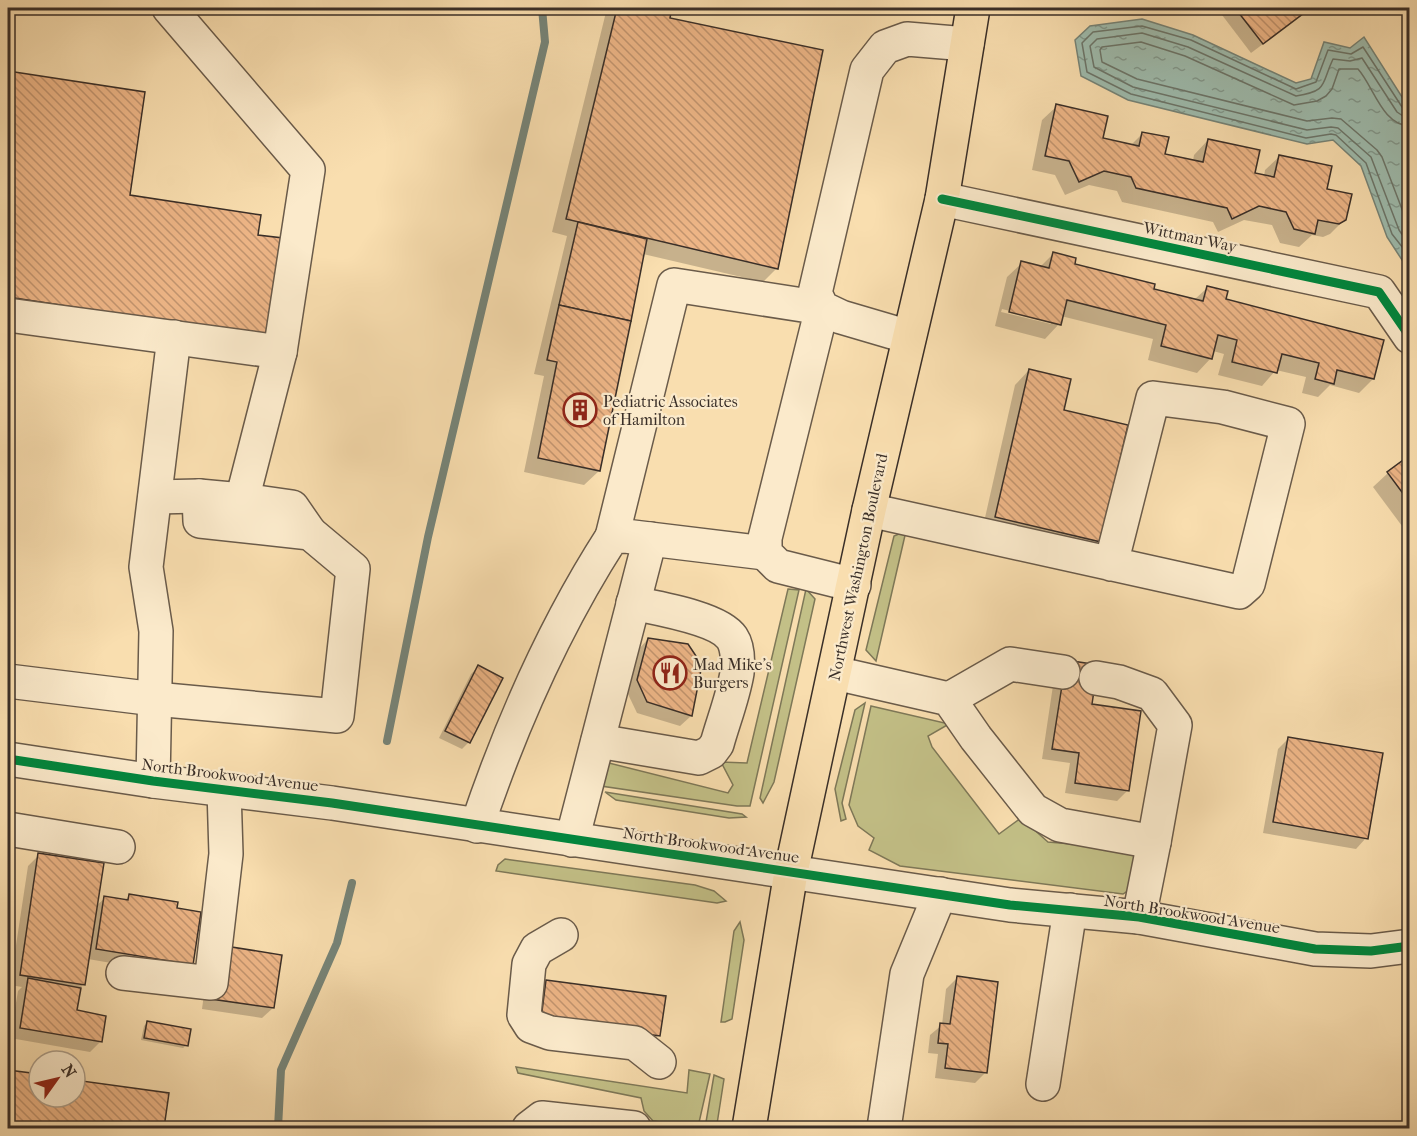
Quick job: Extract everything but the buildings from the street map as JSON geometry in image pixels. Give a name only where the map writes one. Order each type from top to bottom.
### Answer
[{"type":"main road","name":"Northwest Washington Boulevard","points":[[749,1128],[791,872],[869,510],[942,199],[973,8]]},
{"type":"street","points":[[169,8],[308,171],[280,352],[242,500]]},
{"type":"street","points":[[765,553],[765,538],[822,308],[815,293],[867,70],[885,47],[907,39],[967,44]]},
{"type":"street","name":"Wittman Way","points":[[942,199],[1394,294],[1410,337]]},
{"type":"street","points":[[477,826],[495,771],[533,679],[581,584],[612,537],[674,285],[822,308],[841,317],[909,337]]},
{"type":"street","points":[[8,315],[280,352]]},
{"type":"street","points":[[153,781],[156,631],[146,567],[174,337]]},
{"type":"street","points":[[869,510],[1111,564],[1239,592],[1248,584],[1288,424],[1222,407],[1153,398],[1111,564]]},
{"type":"street","points":[[8,681],[155,699],[337,716],[353,569],[310,533],[292,507],[199,496],[155,496]]},
{"type":"street","points":[[199,496],[200,521],[310,533]]},
{"type":"street","points":[[612,537],[625,536],[765,553],[778,566],[854,585]]},
{"type":"street","points":[[572,840],[650,539]]},
{"type":"street","points":[[598,741],[699,758],[711,752],[717,744],[736,674],[737,652],[732,637],[720,627],[685,614],[633,603]]},
{"type":"street","points":[[949,699],[1010,664],[1064,672]]},
{"type":"street","points":[[835,673],[949,699],[976,738],[1033,810],[1060,825],[1154,842]]},
{"type":"street","points":[[1096,678],[1119,682],[1152,694],[1175,725],[1138,917]]},
{"type":"street","name":"North Brookwood Avenue","points":[[9,768],[153,781],[332,804],[940,894],[1138,917],[1315,950],[1371,951],[1410,946]]},
{"type":"street","points":[[123,973],[211,983],[226,854],[224,790]]},
{"type":"street","points":[[8,829],[118,847]]},
{"type":"street","points":[[884,1128],[907,974],[940,894]]},
{"type":"street","points":[[1043,1084],[1070,910]]},
{"type":"street","points":[[561,935],[537,949],[529,964],[524,1015],[531,1026],[550,1033],[635,1043],[659,1062]]},
{"type":"street","points":[[529,1128],[543,1118],[634,1128]]},
{"type":"shaded area","points":[[906,531],[876,661],[866,650],[894,536]]},
{"type":"shaded area","points":[[788,589],[799,590],[750,806],[601,786],[601,761],[728,793],[733,785],[721,762],[747,763]]},
{"type":"shaded area","points":[[806,589],[815,599],[774,782],[763,803],[760,798]]},
{"type":"shaded area","points":[[865,703],[842,803],[846,819],[841,821],[835,789],[855,710]]},
{"type":"shaded area","points":[[871,706],[949,724],[928,736],[932,747],[999,834],[1021,818],[1048,842],[1132,849],[1137,864],[1132,888],[1123,894],[900,866],[869,850],[874,838],[858,826],[849,805]]},
{"type":"shaded area","points":[[605,792],[742,814],[746,817],[729,818],[616,800]]},
{"type":"shaded area","points":[[505,859],[695,885],[714,891],[726,901],[717,903],[496,871],[498,865]]},
{"type":"shaded area","points":[[740,922],[744,940],[732,1019],[721,1022],[734,931]]},
{"type":"shaded area","points":[[516,1067],[687,1093],[689,1070],[710,1074],[698,1127],[653,1121],[644,1111],[641,1098],[518,1073]]},
{"type":"shaded area","points":[[714,1075],[724,1079],[717,1124],[705,1128]]},
{"type":"water","points":[[1142,19],[1193,35],[1296,83],[1311,79],[1324,42],[1350,48],[1364,37],[1409,108],[1409,263],[1404,263],[1387,237],[1361,166],[1333,140],[1307,144],[1128,100],[1081,76],[1075,40],[1090,26]]},
{"type":"waterway","points":[[387,741],[428,537],[545,42],[542,8]]},
{"type":"waterway","points":[[278,1128],[281,1070],[337,943],[352,883]]},
{"type":"cycle path","points":[[942,199],[1379,292],[1410,337]]},
{"type":"cycle path","points":[[8,759],[153,781],[332,803],[1010,905],[1139,917],[1315,949],[1371,951],[1410,946]]},
{"type":"place","name":"Pediatric Associates of Hamilton","points":[[580,410]]},
{"type":"place","name":"Mad Mike's Burgers","points":[[670,673]]}]
